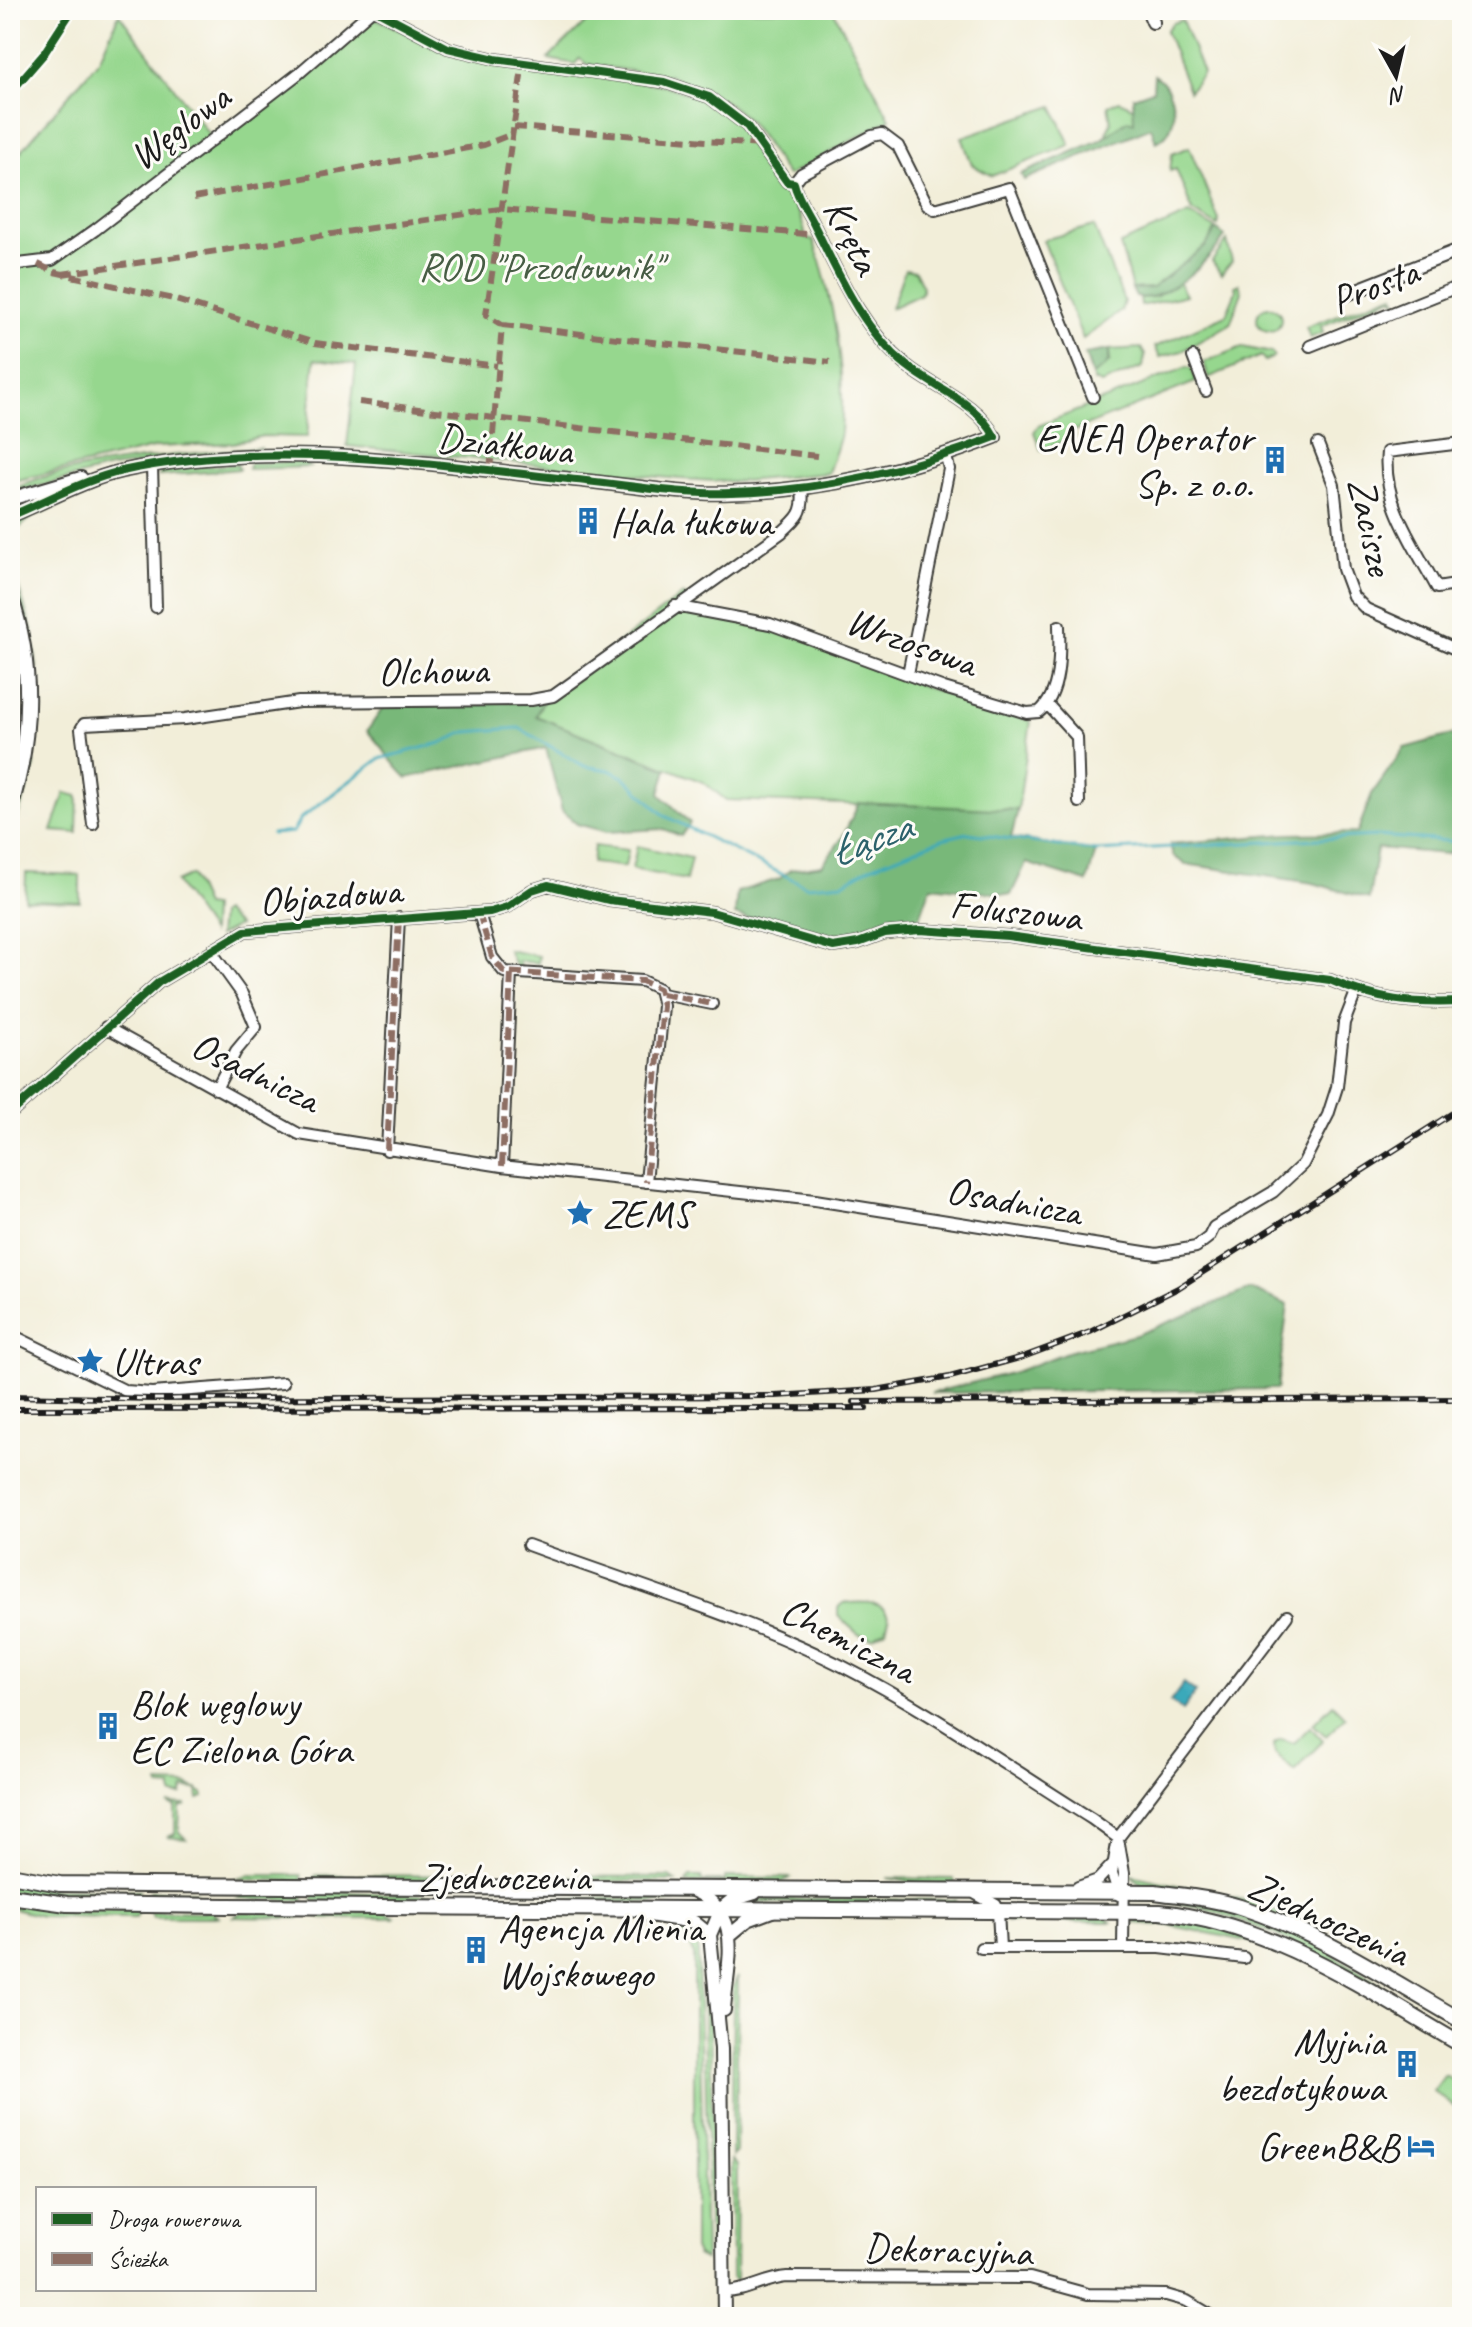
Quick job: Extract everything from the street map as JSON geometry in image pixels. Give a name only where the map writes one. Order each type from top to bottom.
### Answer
[{"type":"main road","points":[[10,595],[23,645],[29,687],[22,765],[10,808]]},
{"type":"main road","name":"Zjednoczenia","points":[[10,1875],[60,1884],[1063,1891],[1209,1899],[1270,1918],[1335,1949],[1462,2021]]},
{"type":"main road","name":"Zjednoczenia","points":[[10,1896],[67,1904],[1126,1911],[1189,1915],[1265,1936],[1295,1949],[1462,2045]]},
{"type":"street","name":"Kręta","points":[[374,10],[448,48],[495,59],[664,82],[709,97],[747,126],[787,182],[794,183]]},
{"type":"street","name":"Węglowa","points":[[10,265],[52,260],[255,109],[374,10]]},
{"type":"street","name":"Kręta","points":[[794,183],[801,174],[872,136],[882,134],[892,138],[927,204],[935,209],[1009,188],[1093,397]]},
{"type":"street","name":"Kręta","points":[[794,183],[849,295],[892,351],[916,372],[975,409],[986,419],[995,437]]},
{"type":"street","name":"Prosta","points":[[1347,294],[1462,249]]},
{"type":"street","name":"Prosta","points":[[1310,346],[1462,285]]},
{"type":"street","points":[[1193,357],[1206,391]]},
{"type":"street","name":"Działkowa","points":[[10,499],[82,478],[152,466],[265,457],[348,457],[701,493],[802,489],[870,477],[946,456],[995,437]]},
{"type":"street","points":[[1462,443],[1387,452],[1386,469],[1393,504],[1437,588],[1462,584]]},
{"type":"street","name":"Zacisze","points":[[1318,444],[1334,485],[1343,569],[1353,596],[1366,609],[1462,652]]},
{"type":"street","points":[[908,674],[949,469],[946,456]]},
{"type":"street","points":[[152,466],[156,607]]},
{"type":"street","name":"Działkowa","points":[[10,516],[100,477]]},
{"type":"street","name":"Olchowa","points":[[93,824],[81,729],[90,721],[185,719],[299,702],[385,704],[531,700],[553,696],[781,533],[801,515],[804,507],[802,489]]},
{"type":"street","points":[[10,524],[26,509]]},
{"type":"street","name":"Wrzosowa","points":[[675,606],[770,624],[1027,713],[1039,712],[1048,705]]},
{"type":"street","points":[[1059,626],[1060,652],[1048,705],[1077,737],[1079,802]]},
{"type":"street","name":"Foluszowa","points":[[479,913],[507,907],[532,890],[548,885],[609,900],[694,908],[833,947],[901,930],[1008,936],[1330,980],[1356,992],[1409,1004],[1462,1002]]},
{"type":"street","points":[[479,913],[492,957],[498,967],[511,973],[642,981],[652,983],[662,994],[712,1004]]},
{"type":"street","name":"Objazdowa","points":[[10,1114],[159,982],[250,930],[479,913]]},
{"type":"street","points":[[387,1150],[399,918]]},
{"type":"street","points":[[211,951],[242,994],[256,1027],[236,1051],[216,1089]]},
{"type":"street","points":[[502,1166],[511,973]]},
{"type":"street","name":"Osadnicza","points":[[106,1027],[299,1134],[502,1166],[836,1203],[1127,1252],[1180,1252],[1196,1247],[1209,1237],[1214,1227],[1273,1192],[1303,1164],[1315,1145],[1337,1087],[1344,1023],[1356,992]]},
{"type":"street","points":[[646,1182],[662,994]]},
{"type":"street","points":[[10,1334],[126,1391],[152,1393],[283,1383]]},
{"type":"street","name":"Chemiczna","points":[[528,1545],[729,1617],[842,1667],[900,1699],[1118,1838]]},
{"type":"street","points":[[1123,1947],[1126,1911],[1113,1880],[1112,1865],[1118,1838],[1287,1616]]},
{"type":"street","points":[[1118,1838],[1124,1873],[1120,1892]]},
{"type":"street","points":[[1063,1891],[1098,1880],[1112,1865]]},
{"type":"street","points":[[686,1888],[711,1900],[721,1909],[730,1935],[721,2049]]},
{"type":"street","points":[[724,2317],[721,2049],[710,1935],[721,1909],[742,1896],[771,1889]]},
{"type":"street","points":[[965,1890],[984,1897],[998,1911]]},
{"type":"street","points":[[1000,1948],[998,1911],[1003,1900],[1017,1891]]},
{"type":"street","points":[[608,1909],[694,1922],[710,1935]]},
{"type":"street","points":[[730,1935],[748,1920],[775,1910]]},
{"type":"street","name":"Zjednoczenia","points":[[981,1948],[1160,1948],[1244,1958]]},
{"type":"street","name":"Dekoracyjna","points":[[724,2292],[740,2292],[773,2278],[787,2277],[1030,2278],[1088,2294],[1166,2295],[1187,2301],[1214,2317]]},
{"type":"green space","points":[[599,10],[833,10],[890,119],[787,176],[742,114],[714,96],[669,74],[664,76],[586,64],[580,58],[575,64],[548,59]]},
{"type":"green space","name":"ROD \"Przodownik\"","points":[[119,14],[215,142],[375,18],[455,55],[663,85],[707,100],[747,132],[750,146],[766,161],[785,188],[800,217],[805,238],[813,240],[832,309],[842,385],[841,432],[828,473],[733,482],[347,446],[356,364],[315,359],[307,437],[263,436],[233,443],[157,447],[10,482],[10,164],[99,60]]},
{"type":"green space","points":[[1182,20],[1203,73],[1189,91],[1166,31],[1172,23]]},
{"type":"green space","points":[[1154,75],[1168,89],[1172,99],[1173,120],[1164,137],[1156,142],[1151,127],[1024,180],[1021,174],[1100,140],[1128,120],[1134,122],[1133,97],[1153,90]]},
{"type":"green space","points":[[1120,101],[1134,108],[1137,117],[1134,122],[1122,123],[1118,130],[1105,136],[1111,122],[1108,105]]},
{"type":"green space","points":[[1053,106],[1070,145],[992,176],[972,165],[962,137]]},
{"type":"green space","points":[[1189,147],[1219,220],[1218,226],[1193,212],[1176,169],[1170,171],[1172,154]]},
{"type":"green space","points":[[1189,214],[1216,229],[1206,246],[1152,288],[1132,289],[1120,244]]},
{"type":"green space","points":[[1094,226],[1124,301],[1121,311],[1083,339],[1043,240]]},
{"type":"green space","points":[[1216,229],[1225,236],[1186,278],[1160,293],[1136,297],[1132,289],[1152,288],[1206,246]]},
{"type":"green space","points":[[1227,241],[1232,261],[1221,274],[1212,261]]},
{"type":"green space","points":[[905,269],[915,271],[923,287],[921,294],[891,308]]},
{"type":"green space","points":[[1178,282],[1186,295],[1141,306],[1140,298],[1156,297]]},
{"type":"green space","points":[[1239,284],[1242,292],[1230,324],[1182,351],[1160,357],[1155,347],[1226,315],[1236,291],[1235,286]]},
{"type":"green space","points":[[1394,294],[1398,304],[1393,297],[1321,326],[1323,333],[1310,338],[1306,327]]},
{"type":"green space","points":[[1269,307],[1277,311],[1281,319],[1277,327],[1269,331],[1261,327],[1257,319],[1261,311]]},
{"type":"green space","points":[[1242,347],[1272,353],[1274,357],[1265,361],[1261,356],[1208,378],[1204,362]]},
{"type":"green space","points":[[1141,348],[1145,355],[1143,367],[1101,384],[1094,381],[1092,375],[1110,361],[1109,350]]},
{"type":"green space","points":[[1109,350],[1106,366],[1092,375],[1085,354]]},
{"type":"green space","points":[[1187,367],[1192,368],[1196,382],[1073,431],[1075,437],[1041,450],[1034,432],[1038,426]]},
{"type":"green space","points":[[262,448],[111,468],[10,493],[27,483],[90,467]]},
{"type":"green space","points":[[304,462],[310,467],[248,469],[250,463]]},
{"type":"green space","points":[[237,464],[239,469],[159,476],[162,470]]},
{"type":"green space","points":[[91,487],[95,491],[33,516],[19,528],[13,526],[31,513]]},
{"type":"green space","points":[[10,561],[32,630],[37,669]]},
{"type":"green space","points":[[683,594],[700,611],[793,635],[928,688],[1031,721],[1018,810],[726,800],[703,782],[535,716],[543,701]]},
{"type":"green space","points":[[10,620],[21,684],[19,745],[12,744],[16,686]]},
{"type":"green space","points":[[558,689],[543,701],[536,716],[667,769],[660,794],[690,823],[681,836],[663,829],[607,832],[577,824],[562,811],[546,748],[407,778],[367,731],[385,705],[509,701]]},
{"type":"green space","points":[[1462,732],[1462,846],[1446,854],[1377,848],[1369,899],[1313,883],[1185,864],[1173,856],[1170,844],[1286,834],[1357,833],[1372,794],[1404,748]]},
{"type":"green space","points":[[28,758],[35,763],[34,769],[10,839],[10,825]]},
{"type":"green space","points":[[65,793],[78,796],[77,833],[52,831]]},
{"type":"green space","points":[[859,803],[1018,810],[1011,838],[1096,851],[1087,882],[1026,863],[1011,895],[931,886],[918,923],[843,944],[819,941],[735,915],[737,892],[779,879],[790,870],[822,865],[842,838]]},
{"type":"green space","points":[[594,846],[628,850],[625,867],[592,863]]},
{"type":"green space","points":[[637,846],[691,858],[686,880],[632,869]]},
{"type":"green space","points":[[26,873],[80,875],[80,902],[25,900]]},
{"type":"green space","points":[[191,875],[205,906],[212,907],[211,933],[176,882]]},
{"type":"green space","points":[[223,912],[238,926],[218,936],[220,914]]},
{"type":"green space","points":[[508,950],[539,956],[538,963],[518,961],[521,969],[516,968]]},
{"type":"green space","points":[[1250,1289],[1288,1305],[1277,1389],[931,1393],[1015,1372],[1067,1352],[1136,1335]]},
{"type":"green space","points":[[844,1603],[871,1603],[882,1608],[889,1619],[886,1630],[872,1638],[858,1634],[838,1616],[838,1608]]},
{"type":"green space","points":[[1333,1704],[1346,1717],[1326,1736],[1313,1724]]},
{"type":"green space","points":[[1310,1727],[1323,1741],[1294,1771],[1275,1753],[1274,1744],[1281,1739],[1294,1743]]},
{"type":"green space","points":[[159,1784],[187,1785],[195,1789],[184,1788],[181,1795],[172,1795],[172,1788],[159,1787]]},
{"type":"green space","points":[[168,1804],[187,1805],[180,1807],[179,1832],[186,1839],[167,1837],[175,1834],[175,1807]]},
{"type":"green space","points":[[249,1875],[301,1875],[302,1881],[234,1879]]},
{"type":"green space","points":[[316,1875],[669,1877],[675,1881],[313,1881]]},
{"type":"green space","points":[[1131,1875],[1253,1902],[1305,1923],[1378,1964],[1311,1929],[1142,1885]]},
{"type":"green space","points":[[690,1877],[701,1877],[702,1881],[725,1881],[725,1877],[790,1878],[781,1883],[686,1883]]},
{"type":"green space","points":[[887,1878],[953,1879],[956,1884],[919,1884]]},
{"type":"green space","points":[[10,1883],[56,1889],[139,1891],[139,1900],[65,1899],[10,1891]]},
{"type":"green space","points":[[150,1891],[196,1893],[188,1899],[150,1900]]},
{"type":"green space","points":[[303,1891],[303,1901],[238,1898],[246,1892]]},
{"type":"green space","points":[[313,1891],[502,1898],[512,1901],[313,1901]]},
{"type":"green space","points":[[1134,1897],[1198,1903],[1249,1915],[1321,1947],[1443,2025],[1275,1934],[1201,1907]]},
{"type":"green space","points":[[552,1898],[675,1898],[675,1902],[538,1902]]},
{"type":"green space","points":[[748,1899],[955,1900],[955,1905],[741,1902]]},
{"type":"green space","points":[[10,1903],[66,1910],[139,1910],[136,1917],[41,1916],[10,1908]]},
{"type":"green space","points":[[150,1911],[211,1912],[218,1917],[153,1917]]},
{"type":"green space","points":[[241,1912],[303,1912],[299,1918],[234,1917]]},
{"type":"green space","points":[[314,1912],[384,1912],[395,1918],[321,1918],[316,1917]]},
{"type":"green space","points":[[1106,1917],[1111,1922],[1008,1922],[1012,1918]]},
{"type":"green space","points":[[1144,1917],[1209,1925],[1271,1946],[1173,1926],[1133,1923]]},
{"type":"green space","points":[[679,1929],[696,1939],[698,1955],[705,2260],[697,2256],[694,2249],[694,1954]]},
{"type":"green space","points":[[703,1969],[709,1975],[715,2250],[710,2257]]},
{"type":"green space","points":[[738,1976],[736,2152],[732,2156],[733,1987]]},
{"type":"green space","points":[[1445,2075],[1462,2085],[1462,2099],[1456,2108],[1433,2091]]},
{"type":"green space","points":[[731,2160],[737,2166],[736,2281],[732,2278]]},
{"type":"water","points":[[1184,1683],[1196,1692],[1183,1710],[1170,1702]]},
{"type":"waterway","name":"Łącza","points":[[272,834],[293,832],[301,818],[379,759],[441,743],[466,732],[519,728],[584,766],[609,770],[625,778],[665,816],[806,886],[843,883],[871,867],[942,839],[968,833],[1096,851],[1376,836],[1462,842]]},
{"type":"railway","points":[[10,1396],[155,1399],[775,1396],[876,1390],[950,1377],[1023,1357],[1090,1332],[1178,1288],[1462,1107]]},
{"type":"railway","points":[[854,1402],[1462,1399]]},
{"type":"railway","points":[[10,1409],[866,1408]]},
{"type":"marked path","points":[[490,471],[502,325],[486,315],[523,62]]},
{"type":"marked path","points":[[514,127],[761,145]]},
{"type":"marked path","points":[[194,198],[484,145],[512,134]]},
{"type":"marked path","points":[[62,274],[500,209],[819,235]]},
{"type":"marked path","points":[[38,264],[54,272],[169,298],[315,343],[497,366]]},
{"type":"marked path","points":[[502,325],[830,362]]},
{"type":"marked path","points":[[359,402],[817,456]]},
{"type":"marked path","points":[[479,913],[492,957],[504,972],[642,981],[659,989],[663,1006],[646,1182]]},
{"type":"marked path","points":[[387,1150],[399,918]]},
{"type":"marked path","points":[[502,1166],[511,973]]},
{"type":"marked path","points":[[662,994],[712,1004]]},
{"type":"cycle path","points":[[10,93],[43,55],[72,10]]},
{"type":"cycle path","points":[[10,516],[79,485],[122,471],[179,461],[237,456],[296,455],[412,462],[677,491],[731,493],[799,488],[866,477],[995,437],[967,405],[918,374],[890,351],[864,318],[843,282],[794,183],[787,182],[747,126],[709,97],[664,82],[495,59],[448,48],[376,10]]},
{"type":"cycle path","points":[[10,1114],[159,982],[245,931],[490,912],[507,907],[532,890],[548,885],[609,900],[712,912],[833,947],[858,943],[885,933],[920,930],[1008,936],[1330,980],[1363,993],[1395,1000],[1462,1002]]},
{"type":"place","name":"ENEA Operator Sp. z o.o.","points":[[1275,460]]},
{"type":"place","name":"Hala łukowa","points":[[588,521]]},
{"type":"place","name":"ZEMS","points":[[580,1213]]},
{"type":"place","name":"Ultras","points":[[90,1361]]},
{"type":"place","name":"Blok węglowy EC Zielona Góra","points":[[108,1726]]},
{"type":"place","name":"Agencja Mienia Wojskowego","points":[[476,1950]]},
{"type":"place","name":"Myjnia bezdotykowa","points":[[1407,2064]]},
{"type":"place","name":"GreenB&B","points":[[1421,2146]]}]
